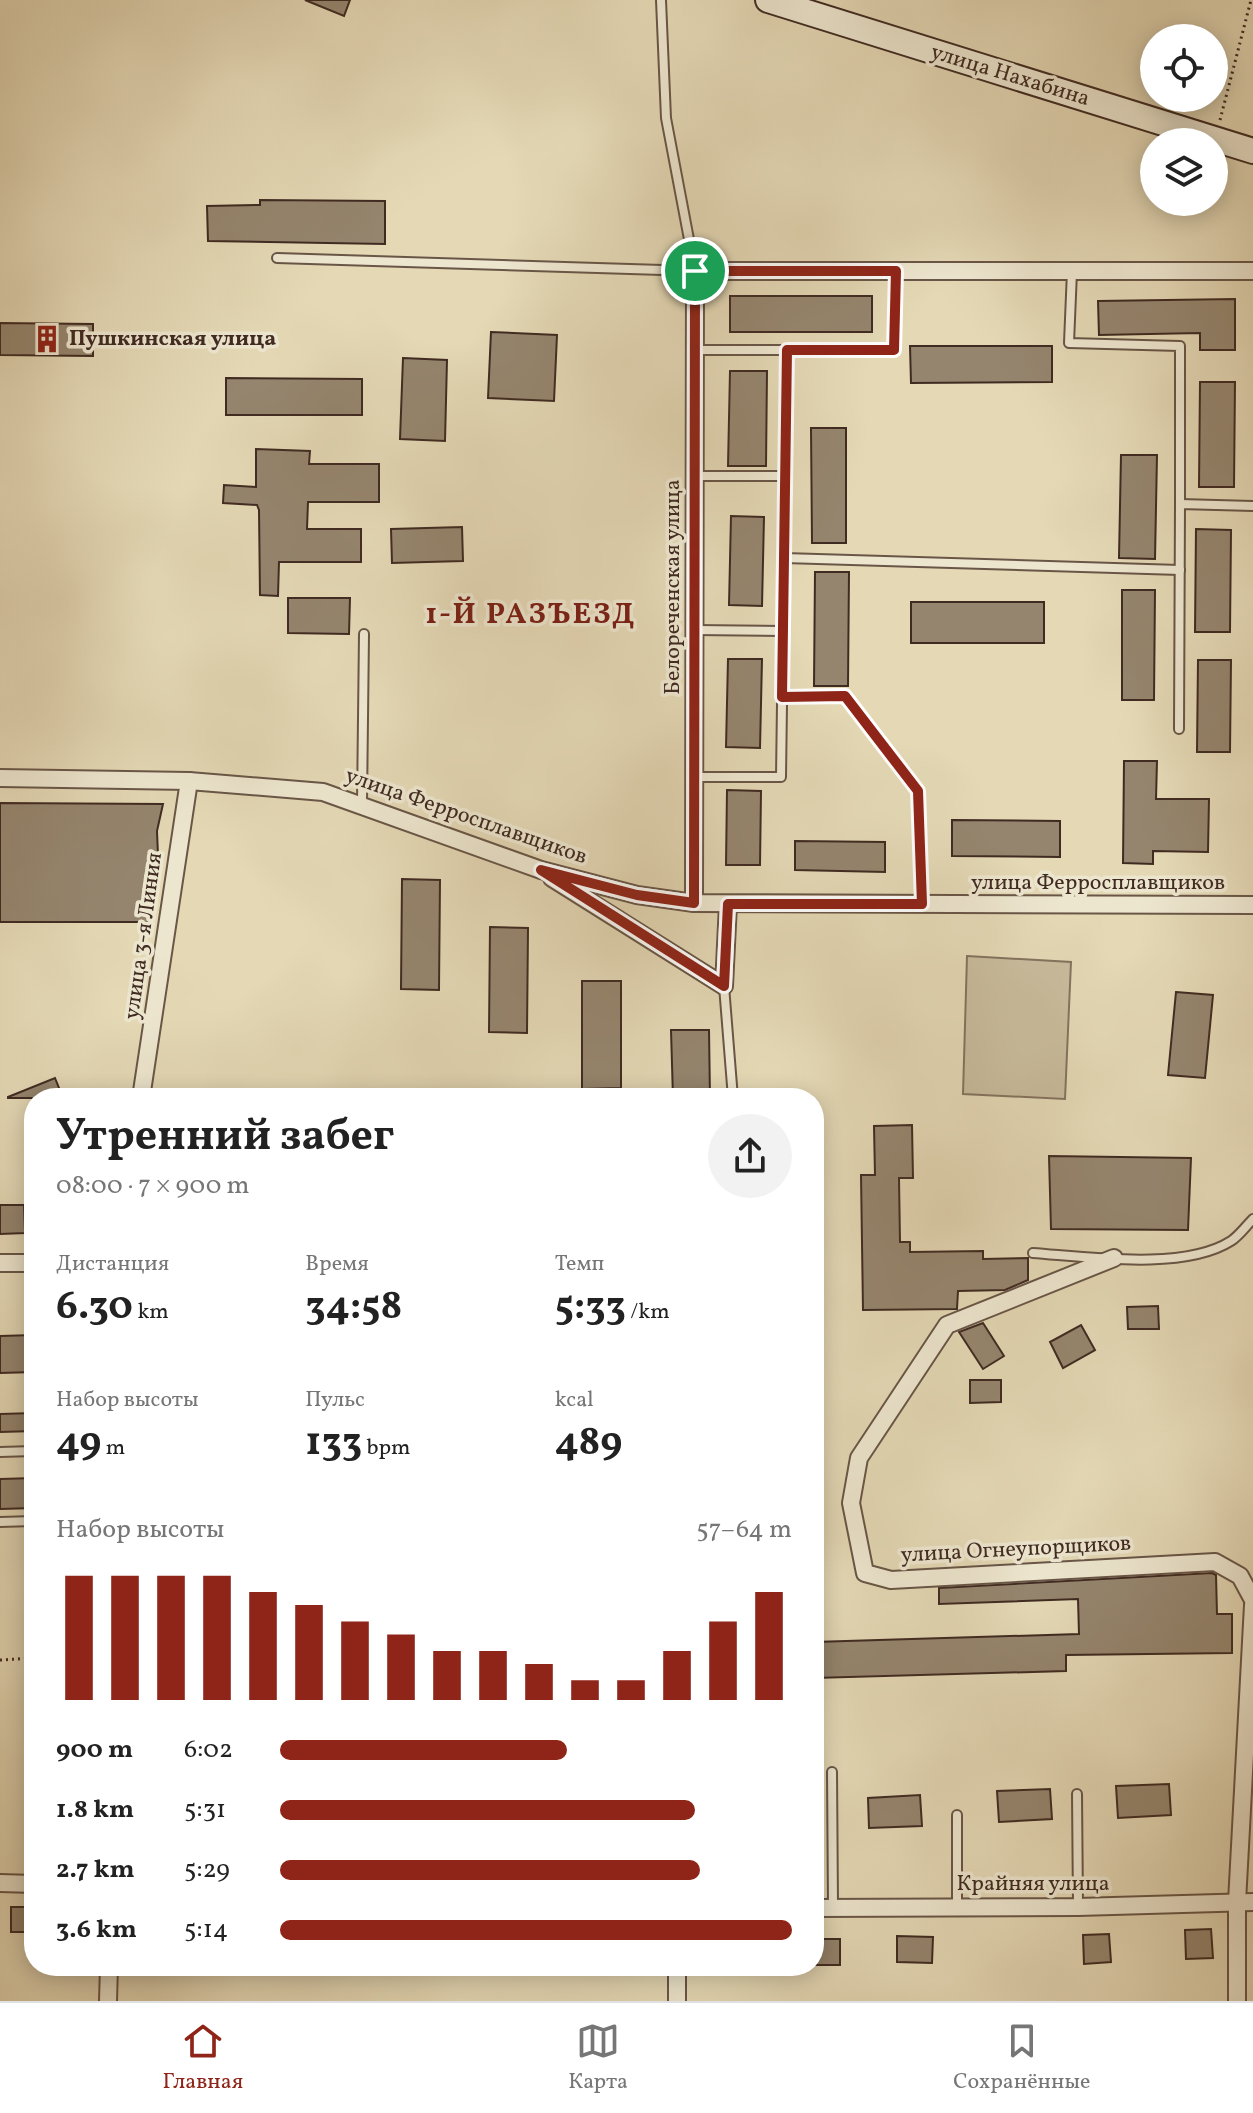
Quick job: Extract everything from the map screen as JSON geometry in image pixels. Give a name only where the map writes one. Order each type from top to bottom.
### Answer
[{"type":"main road","name":"улица Нахабина","points":[[768,0],[1177,128]]},
{"type":"main road","name":"улица Нахабина","points":[[1228,144],[1253,151]]},
{"type":"street","points":[[695,271],[1253,271]]},
{"type":"street","name":"Белореченская улица","points":[[694,903],[695,271]]},
{"type":"street","name":"улица Ферросплавщиков","points":[[0,778],[189,781],[323,792],[362,803],[541,870],[637,895],[694,903],[1253,905]]},
{"type":"street","name":"улица 3-я Линия","points":[[143,1088],[189,781]]},
{"type":"street","points":[[541,870],[724,986],[728,904]]},
{"type":"street","name":"улица Огнеупорщиков","points":[[1114,1258],[947,1325],[859,1458],[851,1503],[857,1547],[865,1573],[891,1580],[1215,1562],[1240,1576],[1253,1603]]},
{"type":"street","points":[[0,1263],[24,1263]]},
{"type":"street","points":[[1237,2001],[1245,1902],[1253,1603]]},
{"type":"street","points":[[0,1883],[24,1884]]},
{"type":"street","name":"Крайняя улица","points":[[824,1908],[1078,1907],[1245,1902]]},
{"type":"street","points":[[108,2001],[109,1976]]},
{"type":"street","points":[[677,1976],[677,2001]]},
{"type":"lane","points":[[277,258],[695,271],[666,118],[661,0]]},
{"type":"lane","points":[[695,350],[894,350],[896,271]]},
{"type":"lane","points":[[1072,271],[1069,343],[1180,346],[1179,729]]},
{"type":"lane","points":[[694,777],[781,777],[787,350]]},
{"type":"lane","points":[[695,476],[785,476]]},
{"type":"lane","points":[[1180,504],[1253,506]]},
{"type":"lane","points":[[784,558],[1180,570]]},
{"type":"lane","points":[[695,630],[783,631]]},
{"type":"lane","points":[[362,803],[364,634]]},
{"type":"lane","points":[[918,791],[922,904]]},
{"type":"lane","points":[[724,986],[732,1088]]},
{"type":"lane","points":[[1033,1253],[1114,1258],[1197,1255],[1232,1241],[1253,1219]]},
{"type":"lane","points":[[0,1452],[24,1451]]},
{"type":"lane","points":[[0,1522],[24,1521]]},
{"type":"lane","points":[[832,1772],[833,1908]]},
{"type":"lane","points":[[1077,1794],[1078,1907]]},
{"type":"lane","points":[[957,1815],[957,1907]]},
{"type":"path","points":[[1218,128],[1251,0]]},
{"type":"path","points":[[782,697],[845,696],[918,791]]},
{"type":"path","points":[[0,1660],[24,1659]]},
{"type":"shaded area","points":[[967,956],[1071,962],[1065,1099],[963,1094]]},
{"type":"building","points":[[305,0],[350,0],[344,16]]},
{"type":"building","points":[[260,200],[385,201],[385,244],[208,241],[207,206],[260,205]]},
{"type":"building","points":[[730,296],[872,296],[872,332],[730,332]]},
{"type":"building","points":[[1235,299],[1235,350],[1200,350],[1200,333],[1099,335],[1098,301]]},
{"type":"building","name":"Пушкинская улица","points":[[0,323],[93,324],[93,356],[0,355]]},
{"type":"building","points":[[491,332],[557,335],[554,401],[488,398]]},
{"type":"building","points":[[910,346],[1052,346],[1052,382],[911,383]]},
{"type":"building","points":[[403,358],[447,360],[445,441],[400,439]]},
{"type":"building","points":[[730,371],[767,371],[766,466],[728,466]]},
{"type":"building","points":[[226,378],[362,379],[362,415],[226,415]]},
{"type":"building","points":[[1200,382],[1235,382],[1234,487],[1199,487]]},
{"type":"building","points":[[811,428],[846,428],[846,543],[812,543]]},
{"type":"building","points":[[256,449],[310,451],[309,464],[379,464],[379,502],[308,502],[307,529],[361,529],[361,562],[279,562],[278,596],[260,595],[257,505],[223,503],[224,485],[256,487]]},
{"type":"building","points":[[1121,455],[1157,455],[1155,559],[1119,558]]},
{"type":"building","points":[[731,516],[764,517],[762,606],[729,605]]},
{"type":"building","points":[[462,527],[463,561],[392,563],[391,529]]},
{"type":"building","points":[[1196,529],[1231,530],[1230,632],[1195,632]]},
{"type":"building","points":[[815,572],[849,572],[848,686],[814,686]]},
{"type":"building","points":[[1122,590],[1155,590],[1154,700],[1122,700]]},
{"type":"building","points":[[288,598],[350,598],[349,634],[288,633]]},
{"type":"building","points":[[911,602],[1044,602],[1044,643],[911,643]]},
{"type":"building","points":[[728,659],[762,659],[760,748],[726,747]]},
{"type":"building","points":[[1198,660],[1231,660],[1230,752],[1197,752]]},
{"type":"building","points":[[1124,761],[1157,761],[1156,799],[1209,799],[1208,852],[1153,851],[1153,864],[1123,863]]},
{"type":"building","points":[[727,790],[761,791],[760,865],[726,865]]},
{"type":"building","points":[[0,803],[163,804],[157,831],[159,879],[149,879],[151,922],[0,922]]},
{"type":"building","points":[[952,820],[1060,821],[1060,857],[952,856]]},
{"type":"building","points":[[795,841],[885,842],[885,872],[795,870]]},
{"type":"building","points":[[402,879],[440,880],[439,990],[401,989]]},
{"type":"building","points":[[490,927],[528,928],[527,1033],[489,1032]]},
{"type":"building","points":[[582,981],[621,981],[621,1088],[582,1088]]},
{"type":"building","points":[[1176,992],[1213,995],[1205,1078],[1168,1075]]},
{"type":"building","points":[[671,1030],[709,1030],[710,1088],[673,1088]]},
{"type":"building","points":[[55,1078],[59,1088],[30,1088]]},
{"type":"building","points":[[24,1091],[24,1098],[8,1097]]},
{"type":"building","points":[[912,1125],[913,1178],[899,1178],[900,1242],[910,1242],[910,1252],[983,1251],[983,1259],[1028,1258],[1028,1280],[1005,1290],[958,1291],[957,1309],[863,1310],[861,1175],[875,1175],[874,1126]]},
{"type":"building","points":[[1049,1156],[1191,1158],[1188,1230],[1051,1229]]},
{"type":"building","points":[[0,1205],[24,1205],[24,1233],[0,1234]]},
{"type":"building","points":[[1158,1306],[1159,1329],[1128,1329],[1127,1307]]},
{"type":"building","points":[[983,1323],[1004,1356],[983,1369],[959,1332]]},
{"type":"building","points":[[1081,1325],[1095,1350],[1063,1368],[1050,1342]]},
{"type":"building","points":[[24,1335],[24,1372],[0,1373],[0,1336]]},
{"type":"building","points":[[970,1380],[1001,1380],[1001,1402],[970,1403]]},
{"type":"building","points":[[24,1413],[24,1431],[0,1432],[0,1414]]},
{"type":"building","points":[[24,1478],[24,1508],[0,1509],[0,1479]]},
{"type":"building","points":[[1212,1573],[1216,1575],[1217,1614],[1232,1614],[1232,1653],[1066,1655],[1066,1671],[824,1678],[824,1642],[1079,1634],[1078,1599],[939,1604],[939,1588]]},
{"type":"building","points":[[1169,1784],[1171,1815],[1118,1818],[1116,1786]]},
{"type":"building","points":[[1050,1789],[1052,1819],[999,1822],[997,1791]]},
{"type":"building","points":[[920,1795],[922,1826],[869,1828],[868,1798]]},
{"type":"building","points":[[11,1907],[24,1907],[24,1932],[11,1932]]},
{"type":"building","points":[[1211,1929],[1213,1958],[1186,1959],[1185,1930]]},
{"type":"building","points":[[1109,1934],[1111,1962],[1084,1964],[1083,1935]]},
{"type":"building","points":[[897,1936],[933,1937],[932,1963],[897,1962]]},
{"type":"building","points":[[824,1939],[840,1939],[840,1965],[824,1965]]},
{"type":"place","name":"Пушкинская улица","points":[[47,339]]},
{"type":"district","name":"1-Й РАЗЪЕЗД","points":[[531,615]]},
{"type":"route","points":[[695,271],[896,271],[894,350],[787,350],[782,697],[845,696],[918,791],[922,904],[728,904],[724,986],[613,919],[541,870],[637,895],[694,903],[695,271]]}]
